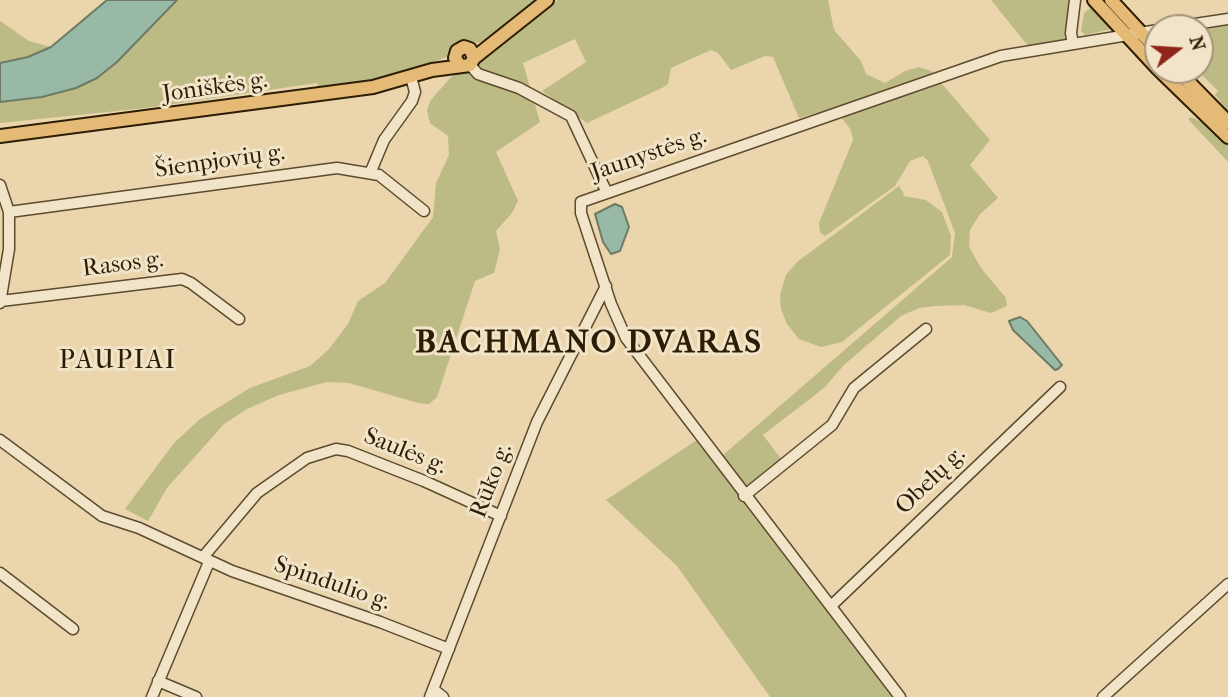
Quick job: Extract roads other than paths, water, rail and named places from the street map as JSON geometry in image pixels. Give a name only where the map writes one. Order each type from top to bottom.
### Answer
[{"type":"main road","name":"Joniškės g.","points":[[1,137],[192,114],[373,87],[466,58],[547,0]]},
{"type":"main road","points":[[1094,0],[1144,54]]},
{"type":"main road","points":[[1111,0],[1144,35]]},
{"type":"main road","points":[[1173,84],[1228,137]]},
{"type":"main road","points":[[1191,84],[1228,122]]},
{"type":"street","points":[[1073,44],[1071,33],[1075,0]]},
{"type":"street","name":"Jaunystės g.","points":[[900,697],[626,338],[579,207],[581,202],[1001,56],[1144,32]]},
{"type":"street","points":[[466,58],[478,74],[519,89],[571,116],[607,193]]},
{"type":"street","points":[[411,77],[415,92],[412,101],[384,140],[371,171],[424,211]]},
{"type":"street","name":"Šienpjovių g.","points":[[9,212],[315,170],[337,168],[371,171]]},
{"type":"street","points":[[0,184],[9,212],[9,249],[0,302]]},
{"type":"street","name":"Rasos g.","points":[[0,302],[182,279],[239,319]]},
{"type":"street","name":"Rūko g.","points":[[431,693],[537,422],[606,286]]},
{"type":"street","points":[[744,496],[832,425],[854,388],[926,329]]},
{"type":"street","name":"Obelų g.","points":[[831,606],[1060,387]]},
{"type":"street","name":"Spindulio g.","points":[[0,440],[94,512],[206,559],[410,632],[449,649]]},
{"type":"street","name":"Saulės g.","points":[[152,697],[206,559],[257,493],[307,458],[337,449],[348,451],[424,481],[501,516]]},
{"type":"street","points":[[0,573],[73,629]]},
{"type":"street","points":[[1103,697],[1228,584]]},
{"type":"street","points":[[158,681],[196,697]]},
{"type":"street","points":[[431,693],[443,697]]},
{"type":"district","name":"BACHMANO DVARAS","points":[[589,344]]},
{"type":"district","name":"PAUPIAI","points":[[118,362]]}]
